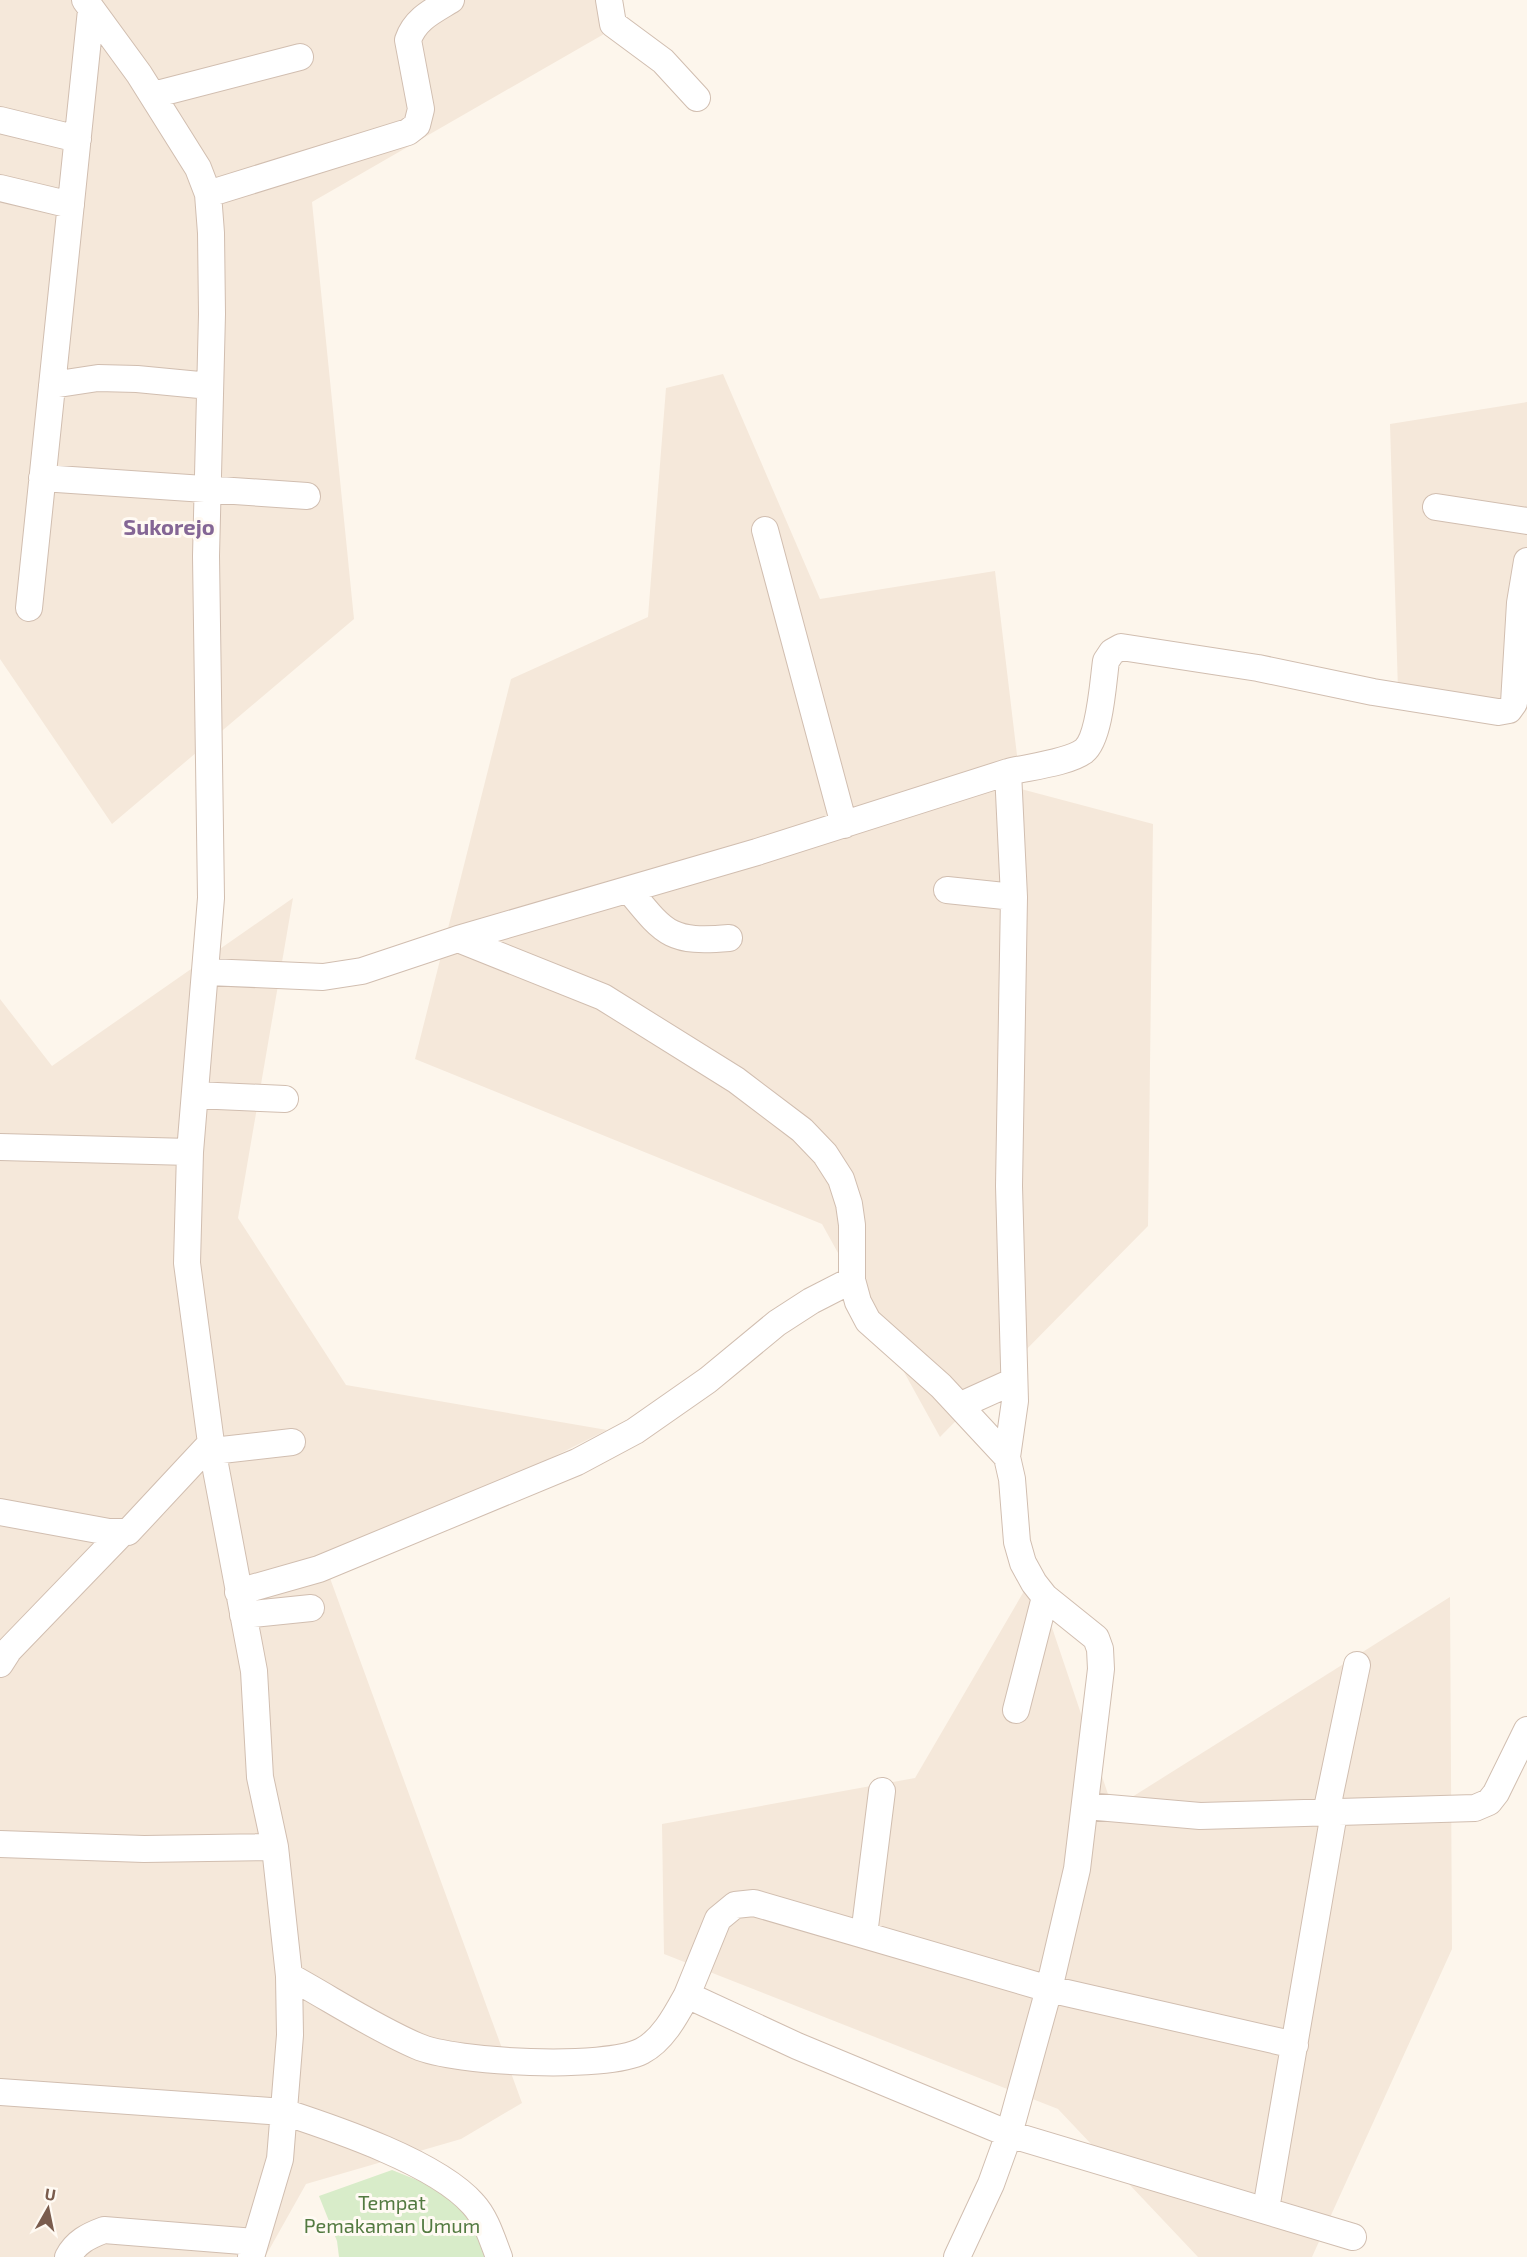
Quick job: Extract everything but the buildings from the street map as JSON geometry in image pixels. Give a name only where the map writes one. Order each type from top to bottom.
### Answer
[{"type":"street","points":[[208,194],[408,132],[417,125],[421,109],[408,40],[411,30],[420,19],[452,0]]},
{"type":"street","points":[[609,0],[613,24],[663,61],[697,98]]},
{"type":"street","points":[[68,2257],[73,2247],[88,2236],[104,2230],[253,2249],[280,2159],[290,2035],[289,1976],[275,1847],[260,1777],[254,1671],[212,1447],[187,1263],[190,1152],[207,972],[211,887],[206,556],[212,271],[208,194],[198,168],[153,95],[88,5]]},
{"type":"street","points":[[29,608],[78,139],[88,5]]},
{"type":"street","points":[[153,95],[300,57]]},
{"type":"street","points":[[0,120],[78,139]]},
{"type":"street","points":[[0,188],[71,205]]},
{"type":"street","points":[[52,385],[98,378],[210,386]]},
{"type":"street","points":[[42,478],[208,487],[307,496]]},
{"type":"street","points":[[1436,507],[1527,521]]},
{"type":"street","points":[[765,530],[844,825]]},
{"type":"street","points":[[207,972],[342,976],[458,939],[844,825],[1008,772],[1074,757],[1086,749],[1094,737],[1106,661],[1112,652],[1121,647],[1258,668],[1372,692],[1498,712],[1509,710],[1514,702],[1520,603],[1527,561]]},
{"type":"street","points":[[957,2257],[991,2184],[1009,2134],[1049,1989],[1077,1869],[1101,1669],[1100,1649],[1096,1638],[1045,1597],[1023,1563],[1017,1542],[1012,1479],[1007,1457],[1015,1401],[1009,1198],[1014,897],[1008,772]]},
{"type":"street","points":[[629,890],[658,926],[675,936],[697,940],[729,938]]},
{"type":"street","points":[[947,890],[1014,897]]},
{"type":"street","points":[[458,939],[603,997],[736,1080],[802,1130],[825,1154],[841,1179],[852,1225],[852,1280],[858,1302],[868,1322],[961,1405],[1007,1457]]},
{"type":"street","points":[[195,1095],[285,1099]]},
{"type":"street","points":[[0,1146],[190,1152]]},
{"type":"street","points":[[240,1603],[577,1462],[635,1431],[708,1380],[777,1323],[811,1301],[852,1280]]},
{"type":"street","points":[[961,1405],[1014,1381]]},
{"type":"street","points":[[0,1512],[122,1533],[133,1530],[212,1447],[292,1442]]},
{"type":"street","points":[[0,1664],[9,1650],[122,1533]]},
{"type":"street","points":[[1016,1710],[1045,1597]]},
{"type":"street","points":[[240,1603],[311,1608]]},
{"type":"street","points":[[1266,2209],[1295,2045],[1330,1813],[1357,1665]]},
{"type":"street","points":[[1086,1806],[1200,1816],[1475,1808],[1489,1802],[1496,1793],[1527,1730]]},
{"type":"street","points":[[864,1935],[882,1791]]},
{"type":"street","points":[[0,1844],[144,1849],[275,1847]]},
{"type":"street","points":[[289,1976],[418,2047],[475,2057],[604,2062],[626,2058],[645,2050],[662,2034],[687,1995],[718,1919],[735,1905],[754,1903],[1049,1989],[1295,2045]]},
{"type":"street","points":[[687,1995],[797,2046],[1009,2134],[1266,2209],[1353,2237]]},
{"type":"street","points":[[0,2092],[284,2112],[369,2142],[444,2181],[473,2204],[490,2232],[499,2257]]},
{"type":"shaded area","points":[[0,0],[599,0],[611,30],[312,202],[354,619],[112,824],[0,659]]},
{"type":"shaded area","points":[[723,374],[820,599],[995,571],[1021,789],[1153,824],[1148,1226],[940,1437],[822,1224],[415,1059],[511,679],[648,617],[666,388]]},
{"type":"shaded area","points":[[1527,402],[1527,706],[1398,691],[1390,424]]},
{"type":"shaded area","points":[[293,898],[238,1218],[346,1385],[607,1430],[327,1570],[522,2103],[461,2139],[306,2184],[265,2257],[0,2257],[0,999],[52,1066]]},
{"type":"shaded area","points":[[1034,1574],[1113,1809],[1450,1597],[1452,1949],[1312,2257],[1198,2257],[1058,2109],[664,1954],[662,1824],[915,1778]]},
{"type":"green space","name":"Tempat Pemakaman Umum","points":[[392,2170],[447,2192],[475,2224],[487,2257],[339,2257],[337,2241],[319,2196]]},
{"type":"district","name":"Sukorejo","points":[[169,527]]}]
